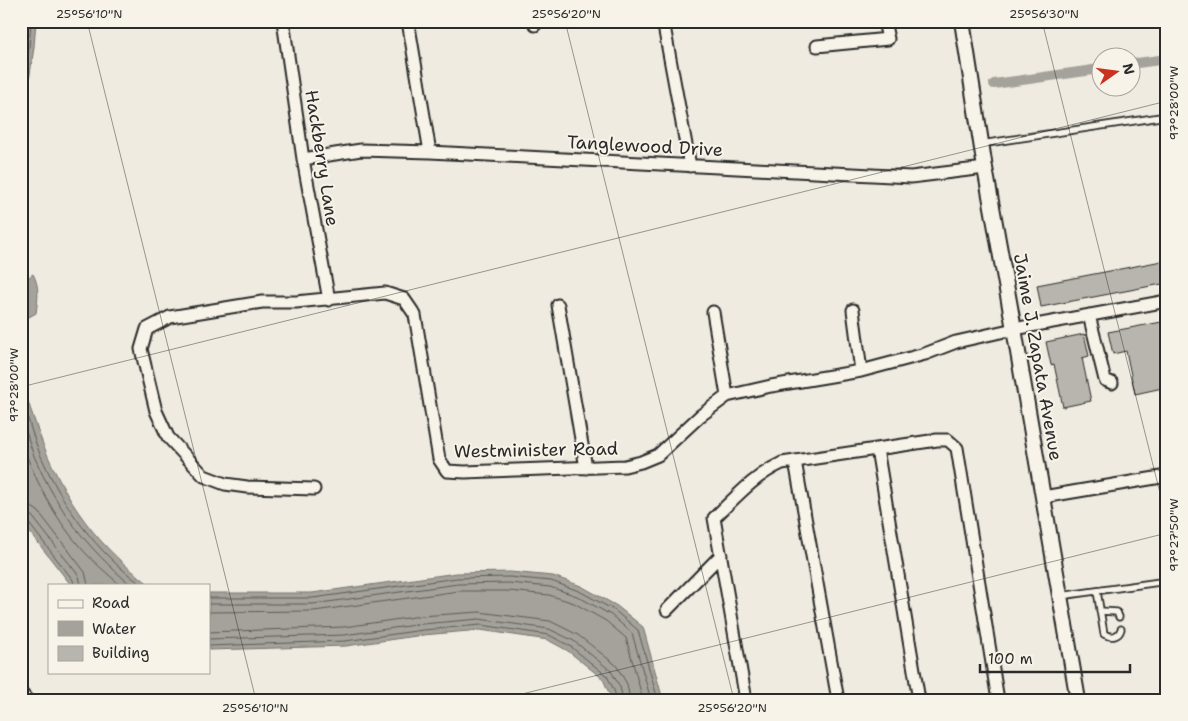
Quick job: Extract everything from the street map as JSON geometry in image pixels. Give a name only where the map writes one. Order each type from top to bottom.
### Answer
[{"type":"street","name":"Hackberry Lane","points":[[283,21],[303,159],[329,300]]},
{"type":"street","points":[[408,21],[430,152]]},
{"type":"street","points":[[663,21],[690,166]]},
{"type":"street","points":[[818,46],[888,39],[884,21]]},
{"type":"street","name":"Jaime J. Zapata Avenue","points":[[962,21],[985,168],[1078,700]]},
{"type":"street","name":"Tanglewood Drive","points":[[303,159],[361,150],[430,152],[911,177],[985,168]]},
{"type":"street","name":"Westminister Road","points":[[314,489],[240,486],[225,484],[204,476],[168,437],[156,412],[141,349],[146,329],[170,316],[262,302],[329,300],[385,293],[404,298],[415,315],[439,459],[447,472],[465,472],[624,466],[641,462],[658,455],[700,416],[727,396],[771,386],[862,371],[925,354],[956,342],[1014,329],[1167,301]]},
{"type":"street","points":[[558,305],[586,468]]},
{"type":"street","points":[[853,310],[862,371]]},
{"type":"street","points":[[713,312],[727,396]]},
{"type":"street","points":[[1089,315],[1104,380],[1112,383]]},
{"type":"street","points":[[746,700],[714,518],[754,479],[767,470],[782,464],[937,440],[948,440],[957,448],[998,700]]},
{"type":"street","points":[[877,449],[919,700]]},
{"type":"street","points":[[796,461],[838,700]]},
{"type":"street","points":[[1043,497],[1167,476]]},
{"type":"street","points":[[667,610],[721,555]]},
{"type":"street","points":[[21,693],[27,700]]},
{"type":"lane","points":[[981,144],[1167,116]]},
{"type":"lane","points":[[1060,596],[1167,581]]},
{"type":"lane","points":[[1097,591],[1104,634],[1113,637],[1121,629]]},
{"type":"lane","points":[[1100,610],[1117,612],[1119,617]]},
{"type":"water","points":[[21,21],[36,21],[21,136]]},
{"type":"water","points":[[33,274],[38,293],[36,313],[29,317],[21,311],[21,295],[25,282]]},
{"type":"water","points":[[21,375],[28,403],[43,444],[65,491],[93,532],[129,568],[149,584],[70,584],[21,521]]},
{"type":"water","points":[[510,572],[553,576],[581,586],[617,606],[643,627],[663,700],[612,700],[603,679],[568,651],[548,640],[480,630],[423,635],[346,646],[210,650],[210,593],[312,593],[457,573]]},
{"type":"building","points":[[1167,260],[1167,283],[1041,307],[1037,285]]},
{"type":"building","points":[[1167,321],[1167,387],[1135,394],[1126,351],[1113,354],[1108,332]]},
{"type":"building","points":[[1084,334],[1089,356],[1082,358],[1091,401],[1063,407],[1054,364],[1051,365],[1046,342]]},
{"type":"waterway","points":[[1140,63],[1167,59]]},
{"type":"waterway","points":[[994,84],[1090,70]]}]
